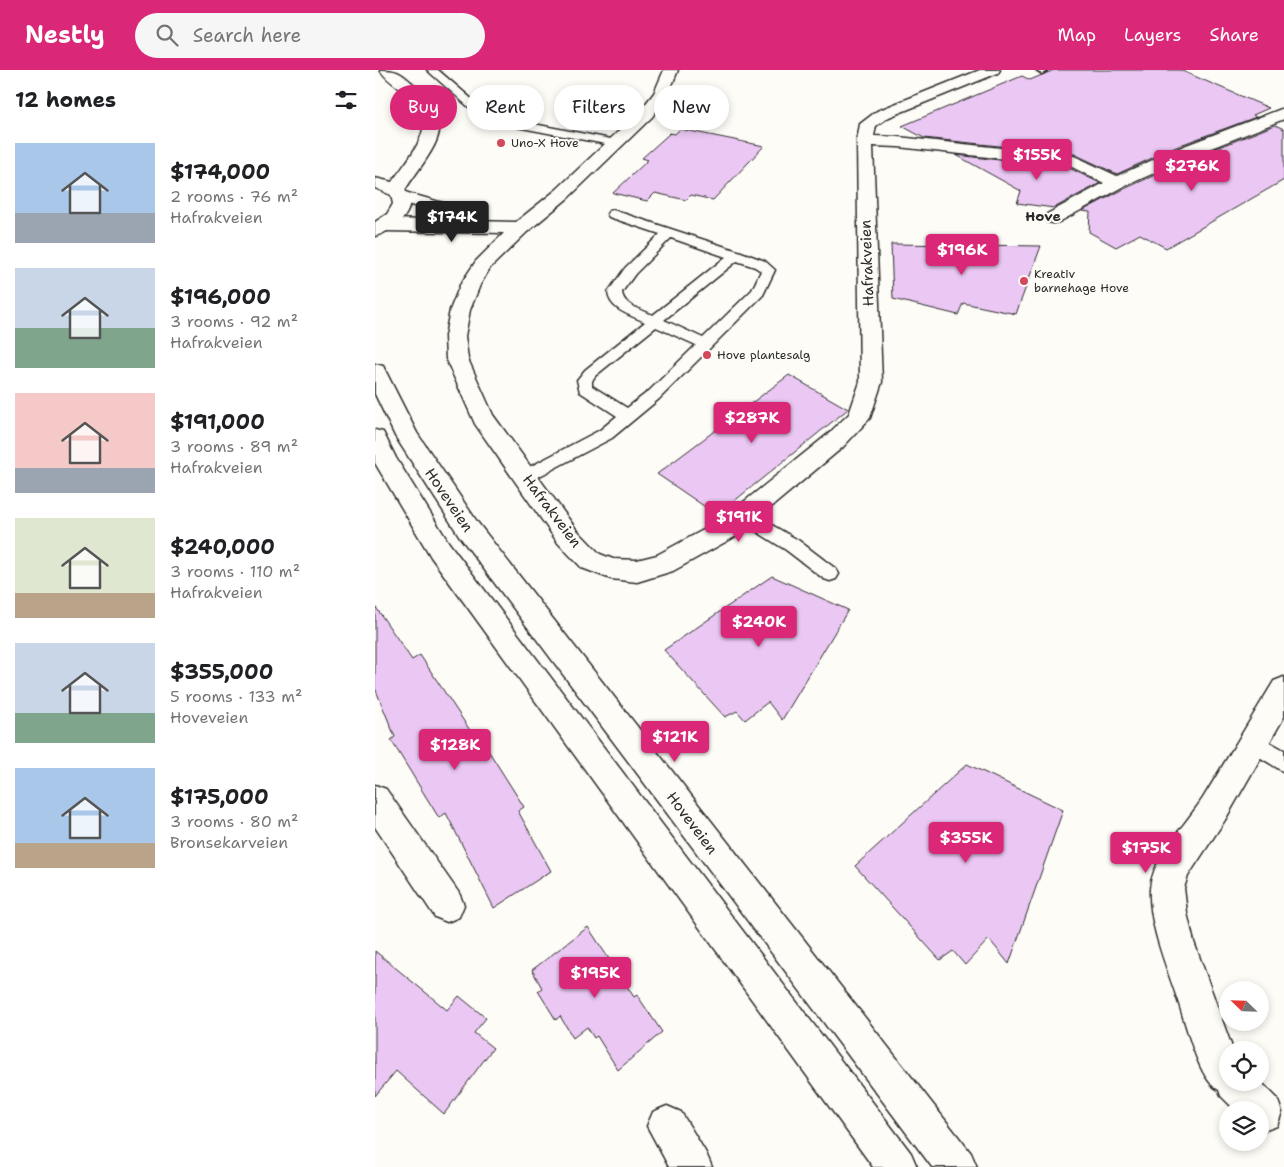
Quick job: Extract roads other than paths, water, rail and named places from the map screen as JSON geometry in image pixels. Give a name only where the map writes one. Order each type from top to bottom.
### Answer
[{"type":"street","points":[[387,70],[425,102],[432,117],[431,136],[399,193]]},
{"type":"street","name":"Hafrakveien","points":[[671,70],[661,93],[646,114],[562,194],[520,228],[483,265],[470,285],[460,310],[455,336],[457,359],[483,418],[527,476],[567,536],[591,561],[611,569],[637,571],[664,564],[729,528],[835,441],[859,418],[871,382],[865,141],[868,124],[883,114],[993,70]]},
{"type":"street","points":[[1053,218],[1117,183],[1215,138],[1284,113]]},
{"type":"street","points":[[399,157],[431,136]]},
{"type":"street","points":[[865,141],[898,142],[1074,161],[1117,183]]},
{"type":"street","points":[[378,175],[399,193],[439,208],[479,216],[520,228]]},
{"type":"street","points":[[380,228],[401,210],[403,203],[399,193]]},
{"type":"street","points":[[380,228],[520,228]]},
{"type":"street","name":"Hoveveien","points":[[375,371],[407,436],[469,530],[957,1167]]},
{"type":"street","points":[[379,454],[440,550],[897,1167]]},
{"type":"street","points":[[1219,1061],[1180,953],[1169,905],[1167,887],[1173,871],[1203,826],[1284,690]]},
{"type":"street","points":[[375,800],[447,905]]},
{"type":"street","points":[[1243,1091],[1253,1101]]},
{"type":"street","points":[[667,1126],[692,1167]]},
{"type":"lane","points":[[432,70],[477,108],[500,120],[615,143]]},
{"type":"lane","points":[[527,476],[606,434],[654,395],[758,292],[768,270],[760,264],[736,255],[613,214]]},
{"type":"lane","points":[[669,233],[621,281],[615,290],[615,297],[622,306],[705,344]]},
{"type":"lane","points":[[628,416],[585,388],[584,380],[653,320],[736,255]]},
{"type":"lane","points":[[744,515],[792,545],[830,574]]},
{"type":"lane","points":[[1253,742],[1284,762]]},
{"type":"place","name":"Uno-X Hove","points":[[501,143]]},
{"type":"place","name":"Kreativ barnehage Hove","points":[[1024,281]]},
{"type":"place","name":"Hove plantesalg","points":[[707,355]]},
{"type":"district","name":"Hove","points":[[1043,216]]}]
